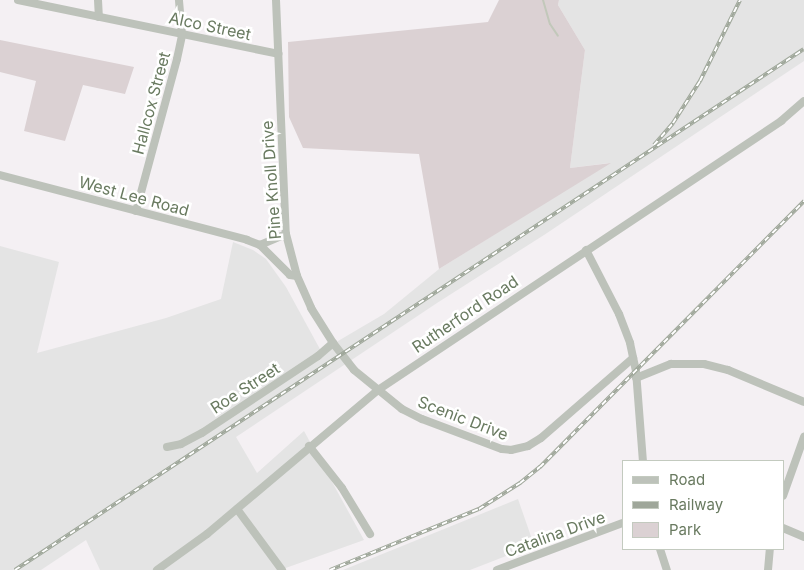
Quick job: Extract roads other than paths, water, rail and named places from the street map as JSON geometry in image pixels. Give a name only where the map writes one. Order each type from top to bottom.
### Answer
[{"type":"street","name":"Alco Street","points":[[18,0],[278,54]]},
{"type":"street","points":[[98,0],[100,17]]},
{"type":"street","name":"Hallcox Street","points":[[136,211],[178,59],[182,35],[179,0]]},
{"type":"street","name":"Pine Knoll Drive","points":[[276,0],[286,234],[297,276],[312,308],[333,343],[354,370],[378,390]]},
{"type":"street","name":"Rutherford Road","points":[[156,570],[191,548],[309,446],[378,390],[781,121],[804,101]]},
{"type":"street","name":"West Lee Road","points":[[0,175],[238,237],[260,245],[290,275],[297,276]]},
{"type":"street","points":[[260,245],[286,234]]},
{"type":"street","points":[[586,250],[619,314],[633,358],[643,460]]},
{"type":"street","name":"Roe Street","points":[[167,447],[181,444],[202,433],[318,356],[333,343]]},
{"type":"street","name":"Scenic Drive","points":[[378,390],[402,409],[422,419],[502,449],[515,450],[528,446],[541,438],[633,358]]},
{"type":"street","points":[[636,378],[671,364],[704,364],[728,370],[804,402]]},
{"type":"street","points":[[784,493],[804,438]]},
{"type":"street","points":[[309,446],[342,488],[370,534]]},
{"type":"street","points":[[237,509],[282,570]]},
{"type":"street","name":"Catalina Drive","points":[[497,570],[622,523]]},
{"type":"street","points":[[784,528],[804,537]]},
{"type":"street","points":[[660,550],[667,570]]},
{"type":"street","points":[[768,570],[770,550]]},
{"type":"waterway","points":[[543,0],[550,24],[558,36]]},
{"type":"railway","points":[[654,145],[673,123],[700,81],[740,0]]},
{"type":"railway","points":[[15,570],[804,49]]},
{"type":"railway","points":[[330,570],[479,509],[520,483],[540,467],[804,201]]}]
